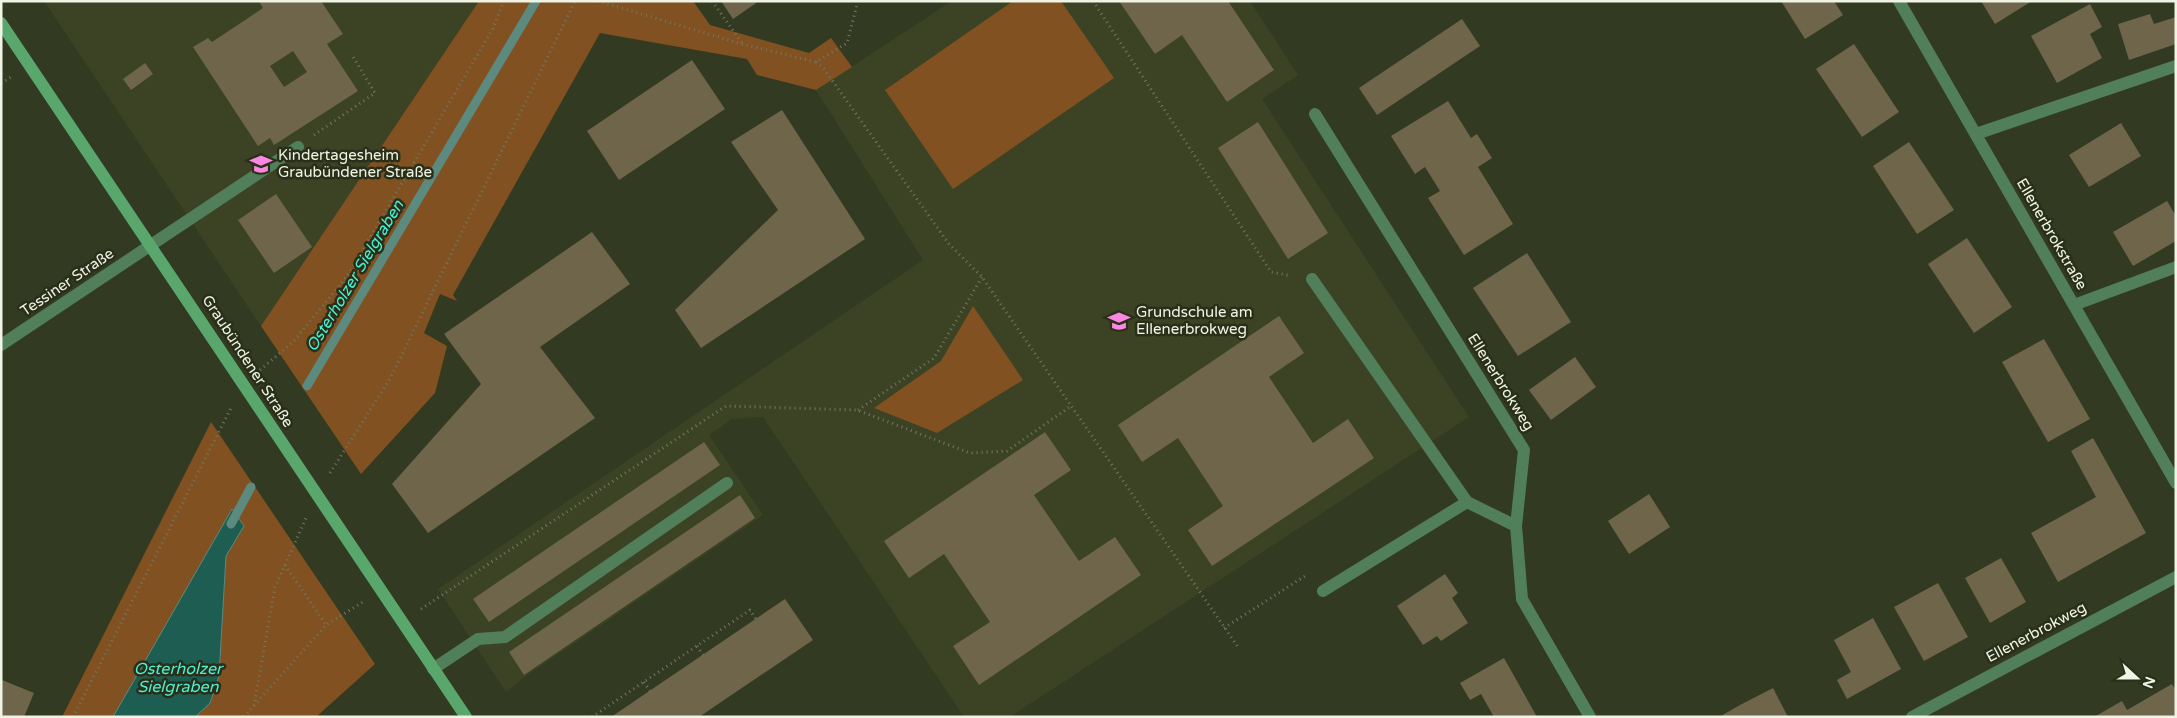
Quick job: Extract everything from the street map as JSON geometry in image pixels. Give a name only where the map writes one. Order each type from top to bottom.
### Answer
[{"type":"street","name":"Ellenerbrokstraße","points":[[1899,1],[2176,483]]},
{"type":"street","name":"Graubündener Straße","points":[[1,23],[466,717]]},
{"type":"street","points":[[1976,134],[2176,66]]},
{"type":"street","name":"Ellenerbrokweg","points":[[1315,114],[1524,450],[1516,526],[1522,598],[1590,717]]},
{"type":"street","name":"Tessiner Straße","points":[[1,345],[298,147]]},
{"type":"street","points":[[2074,306],[2176,267]]},
{"type":"street","points":[[1312,279],[1467,502],[1516,526]]},
{"type":"street","points":[[433,669],[478,639],[505,637],[727,483]]},
{"type":"street","points":[[1323,591],[1467,502]]},
{"type":"street","name":"Ellenerbrokweg","points":[[1912,717],[2176,577]]},
{"type":"path","points":[[73,717],[244,383],[294,341],[348,274],[492,30],[504,1]]},
{"type":"path","points":[[254,706],[275,587],[284,564],[316,495],[391,377],[575,1]]},
{"type":"path","points":[[598,1],[742,44],[816,62],[824,69],[949,244],[982,277],[1238,647]]},
{"type":"path","points":[[712,1],[742,44]]},
{"type":"path","points":[[816,62],[848,44],[858,1]]},
{"type":"path","points":[[1093,1],[1272,272],[1312,279]]},
{"type":"path","points":[[298,147],[375,93],[352,55]]},
{"type":"path","points":[[857,410],[934,358],[982,277]]},
{"type":"path","points":[[284,564],[326,625]]},
{"type":"path","points":[[244,717],[326,625],[380,590]]},
{"type":"path","points":[[592,717],[750,610],[756,619]]},
{"type":"path","points":[[697,646],[703,654]]},
{"type":"path","points":[[644,682],[650,691]]},
{"type":"shaded area","name":"Kindertagesheim Graubündener Straße","points":[[44,1],[479,1],[261,326]]},
{"type":"shaded area","points":[[479,1],[693,1],[710,25],[809,53],[831,38],[852,67],[816,90],[757,75],[747,59],[600,33],[453,295],[457,301],[440,294],[424,333],[447,346],[435,393],[361,474],[261,326]]},
{"type":"shaded area","name":"Grundschule am Ellenerbrokweg","points":[[952,1],[1250,1],[1298,75],[1262,99],[1469,417],[1010,717],[964,717],[763,417],[732,419],[709,435],[763,515],[522,679],[506,692],[438,589],[923,260],[816,90]]},
{"type":"shaded area","points":[[1013,1],[1061,1],[1114,78],[953,189],[885,90]]},
{"type":"shaded area","points":[[973,306],[1023,380],[937,433],[874,408],[941,361]]},
{"type":"shaded area","points":[[211,422],[375,664],[316,717],[62,717]]},
{"type":"water","name":"Osterholzer Sielgraben","points":[[232,509],[244,526],[226,556],[219,676],[210,703],[195,717],[113,717]]},
{"type":"building","points":[[259,1],[321,1],[343,34],[327,44],[358,91],[274,145],[270,138],[258,146],[193,47],[208,38],[212,42],[263,8]],"holes":[[[293,51],[307,72],[284,87],[270,66]]]},
{"type":"building","points":[[721,1],[759,1],[733,19]]},
{"type":"building","points":[[1119,1],[1228,1],[1274,70],[1227,102],[1182,35],[1155,54]]},
{"type":"building","points":[[1781,1],[1834,1],[1843,15],[1805,39]]},
{"type":"building","points":[[1981,1],[2032,1],[1995,24]]},
{"type":"building","points":[[2090,4],[2102,27],[2090,34],[2102,58],[2057,83],[2031,36]]},
{"type":"building","points":[[2150,14],[2154,24],[2176,17],[2176,44],[2129,60],[2118,24]]},
{"type":"building","points":[[1462,19],[1480,46],[1377,115],[1359,88]]},
{"type":"building","points":[[1854,44],[1899,112],[1862,137],[1816,69]]},
{"type":"building","points":[[692,60],[725,109],[619,180],[587,131]]},
{"type":"building","points":[[145,63],[153,74],[131,90],[123,79]]},
{"type":"building","points":[[1448,101],[1471,138],[1477,134],[1492,158],[1478,167],[1513,224],[1464,255],[1428,198],[1440,191],[1425,167],[1415,174],[1391,136]]},
{"type":"building","points":[[782,110],[865,239],[701,348],[675,310],[778,210],[731,142]]},
{"type":"building","points":[[1258,122],[1328,233],[1288,259],[1218,148]]},
{"type":"building","points":[[2121,123],[2141,156],[2089,187],[2069,155]]},
{"type":"building","points":[[1909,142],[1954,210],[1917,234],[1873,166]]},
{"type":"building","points":[[276,194],[312,247],[274,273],[238,220]]},
{"type":"building","points":[[2167,201],[2176,216],[2176,241],[2133,266],[2113,232]]},
{"type":"building","points":[[592,232],[630,284],[540,347],[595,418],[428,533],[392,484],[481,384],[444,334]]},
{"type":"building","points":[[1967,238],[2012,307],[1974,333],[1928,264]]},
{"type":"building","points":[[1527,253],[1571,322],[1518,356],[1473,288]]},
{"type":"building","points":[[1279,316],[1304,353],[1269,377],[1313,443],[1348,419],[1374,458],[1212,566],[1188,530],[1223,506],[1178,438],[1142,462],[1118,425]]},
{"type":"building","points":[[2044,339],[2090,419],[2048,442],[2002,362]]},
{"type":"building","points":[[1575,357],[1596,387],[1551,420],[1529,390]]},
{"type":"building","points":[[1045,432],[1071,470],[1034,495],[1079,561],[1115,537],[1141,575],[979,685],[953,646],[990,622],[944,554],[909,578],[884,541]]},
{"type":"building","points":[[2093,438],[2146,533],[2058,582],[2031,533],[2096,497],[2071,451]]},
{"type":"building","points":[[704,442],[720,465],[489,622],[473,599]]},
{"type":"building","points":[[1649,494],[1670,527],[1629,554],[1608,521]]},
{"type":"building","points":[[740,495],[755,518],[524,675],[509,652]]},
{"type":"building","points":[[2001,558],[2026,602],[1990,623],[1965,578]]},
{"type":"building","points":[[1445,574],[1458,593],[1452,598],[1468,623],[1441,641],[1437,636],[1423,645],[1397,606]]},
{"type":"building","points":[[1938,583],[1968,637],[1924,661],[1894,607]]},
{"type":"building","points":[[785,599],[813,640],[699,717],[611,717]]},
{"type":"building","points":[[1873,618],[1901,669],[1847,699],[1837,680],[1851,672],[1834,640]]},
{"type":"building","points":[[1504,658],[1537,717],[1494,717],[1481,694],[1470,700],[1460,683]]},
{"type":"building","points":[[2,680],[34,693],[24,717],[1,717]]},
{"type":"building","points":[[2172,684],[2176,690],[2176,717],[2094,717],[2122,701],[2127,710]]},
{"type":"building","points":[[1773,688],[1788,717],[1719,717],[1740,705]]},
{"type":"waterway","name":"Osterholzer Sielgraben","points":[[307,386],[536,1]]},
{"type":"waterway","name":"Osterholzer Sielgraben","points":[[231,524],[251,487]]},
{"type":"place","name":"Kindertagesheim Graubündener Straße","points":[[261,164]]},
{"type":"place","name":"Grundschule am Ellenerbrokweg","points":[[1119,321]]}]
